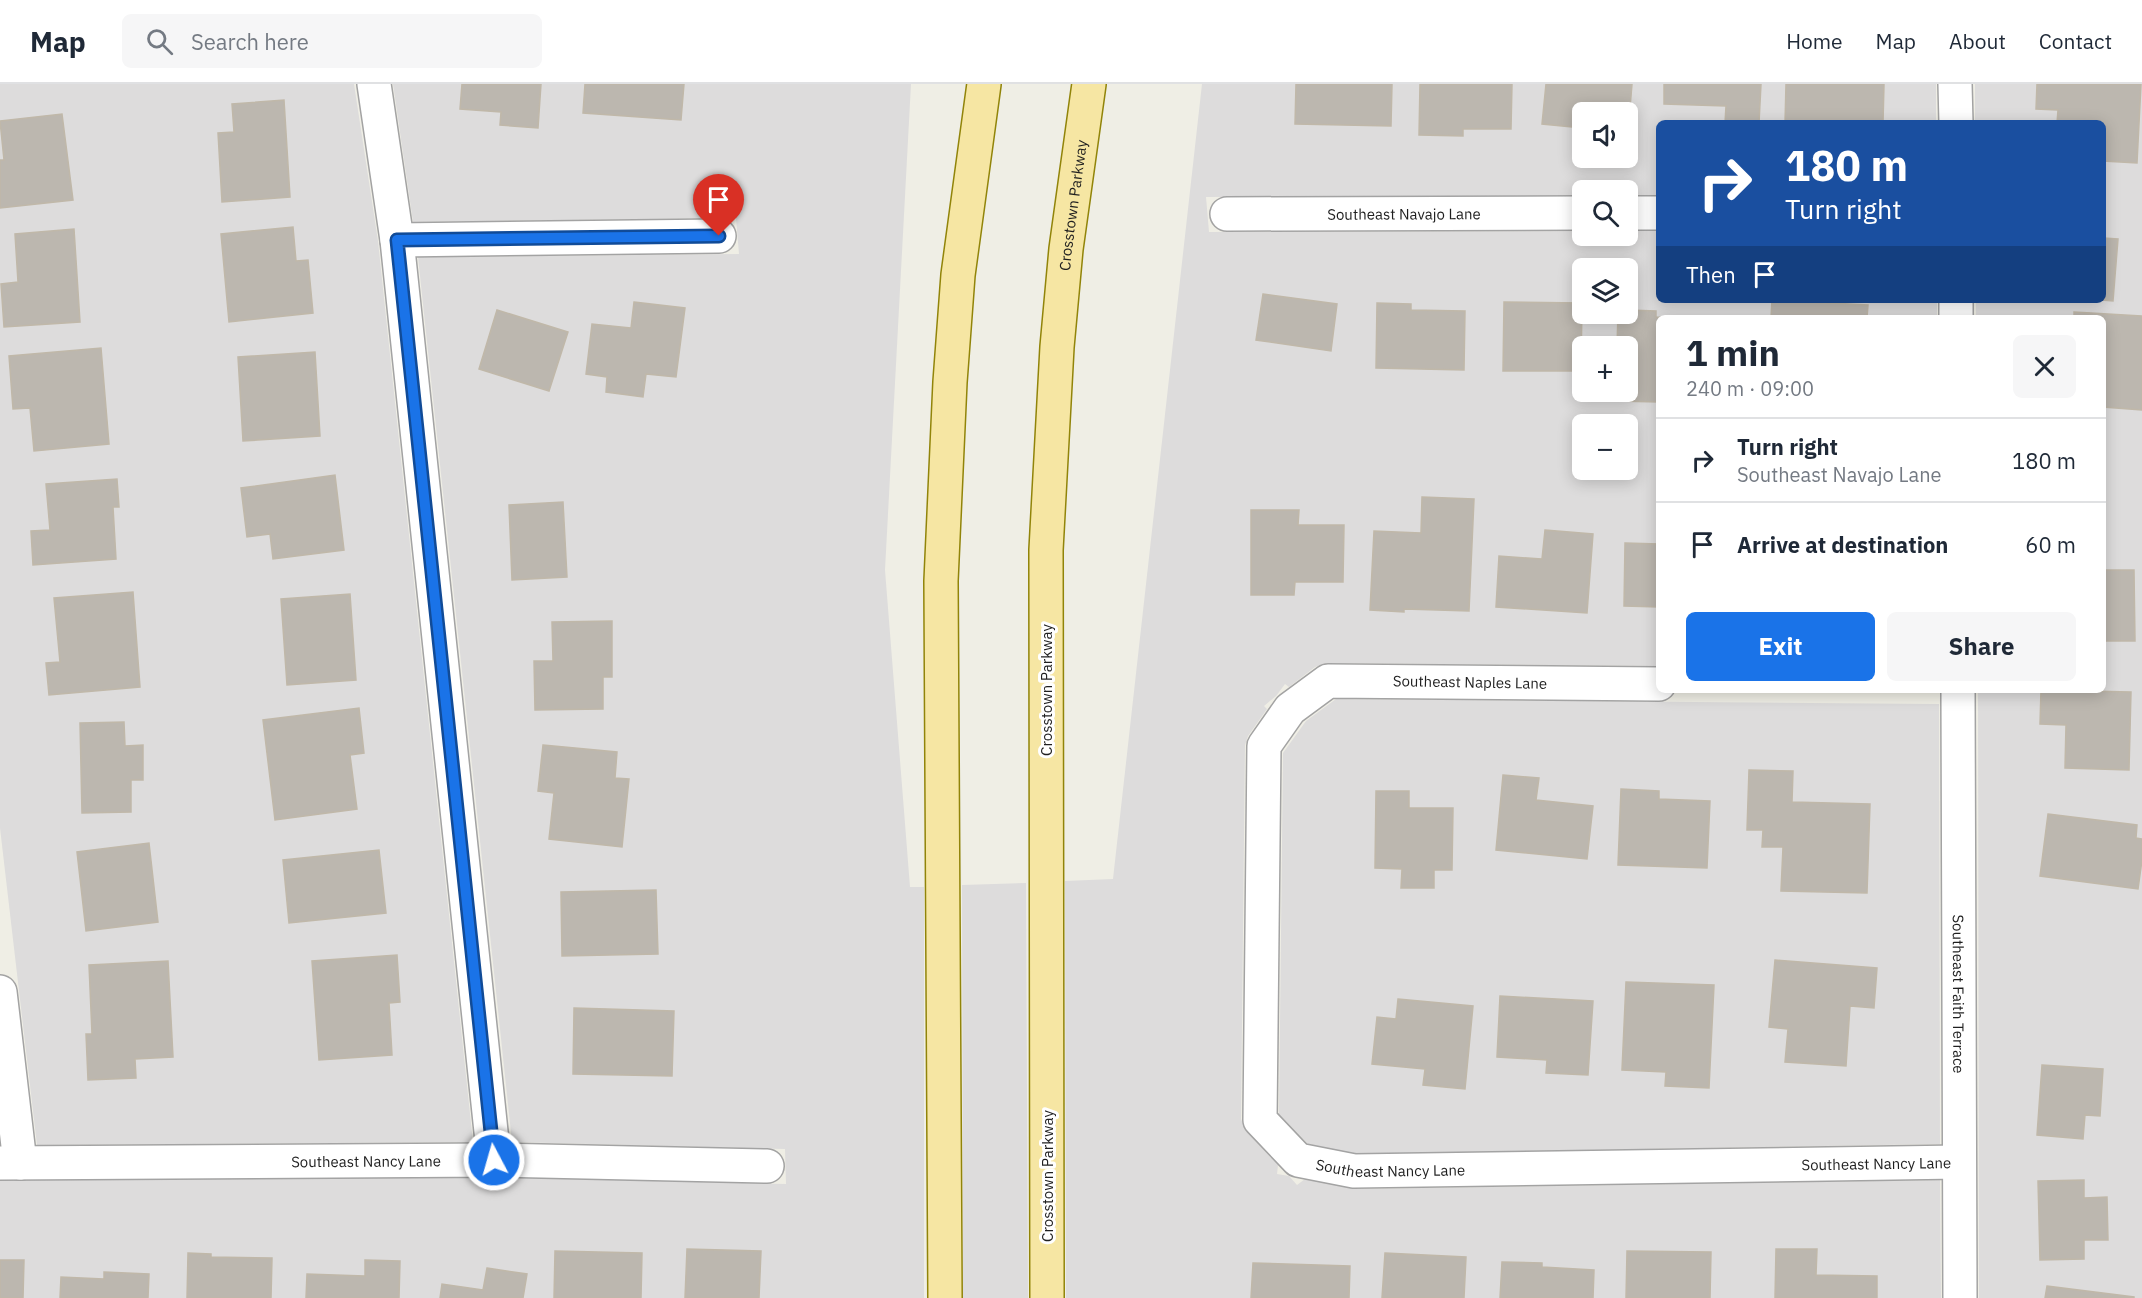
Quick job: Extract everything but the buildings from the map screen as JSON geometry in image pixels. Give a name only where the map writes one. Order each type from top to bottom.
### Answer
[{"type":"main road","points":[[945,1298],[941,581],[944,489],[958,275],[984,84]]},
{"type":"main road","name":"Crosstown Parkway","points":[[1047,1298],[1046,549],[1056,347],[1066,249],[1089,84]]},
{"type":"street","points":[[374,84],[397,240],[494,1160]]},
{"type":"street","points":[[1955,84],[1956,120]]},
{"type":"street","name":"Southeast Navajo Lane","points":[[1227,214],[1572,213]]},
{"type":"street","points":[[1638,213],[1656,213]]},
{"type":"street","points":[[397,240],[719,236]]},
{"type":"street","name":"Southeast Naples Lane","points":[[1290,709],[1328,681],[1656,684]]},
{"type":"street","name":"Southeast Faith Terrace","points":[[1958,693],[1960,1298]]},
{"type":"street","name":"Southeast Nancy Lane","points":[[1290,709],[1264,746],[1260,1120],[1298,1160],[1354,1171],[1959,1162]]},
{"type":"street","points":[[0,992],[10,1163]]},
{"type":"street","name":"Southeast Nancy Lane","points":[[10,1163],[494,1160],[767,1166]]},
{"type":"shaded area","points":[[0,84],[354,84],[378,241],[473,1142],[37,1145],[0,828]]},
{"type":"shaded area","points":[[393,84],[911,84],[885,570],[910,887],[924,887],[924,1298],[0,1298],[0,1180],[496,1177],[786,1184],[785,1149],[512,1142],[418,257],[739,254],[736,218],[413,222]]},
{"type":"shaded area","points":[[1202,84],[1936,84],[1936,120],[1656,120],[1656,196],[1638,196],[1638,180],[1572,180],[1572,196],[1206,197],[1209,232],[1572,231],[1572,246],[1638,246],[1638,231],[1656,231],[1656,303],[1937,303],[1937,315],[1656,315],[1656,666],[1327,663],[1315,667],[1289,687],[1285,684],[1264,706],[1267,709],[1248,736],[1245,745],[1241,1119],[1246,1131],[1278,1165],[1277,1174],[1289,1176],[1297,1185],[1305,1179],[1356,1189],[1940,1180],[1941,1298],[1066,1298],[1065,881],[1113,879]]},
{"type":"shaded area","points":[[1975,84],[2142,84],[2142,1298],[1979,1298],[1978,693],[2106,693],[2106,315],[1976,315],[1976,303],[2106,303],[2106,120],[1975,120]]},
{"type":"shaded area","points":[[1336,699],[1939,704],[1940,1144],[1355,1154],[1308,1144],[1279,1114],[1283,753],[1306,721]]},
{"type":"shaded area","points":[[1026,883],[1028,1298],[963,1298],[962,885]]},
{"type":"route","points":[[494,1160],[397,240],[719,236]]}]
